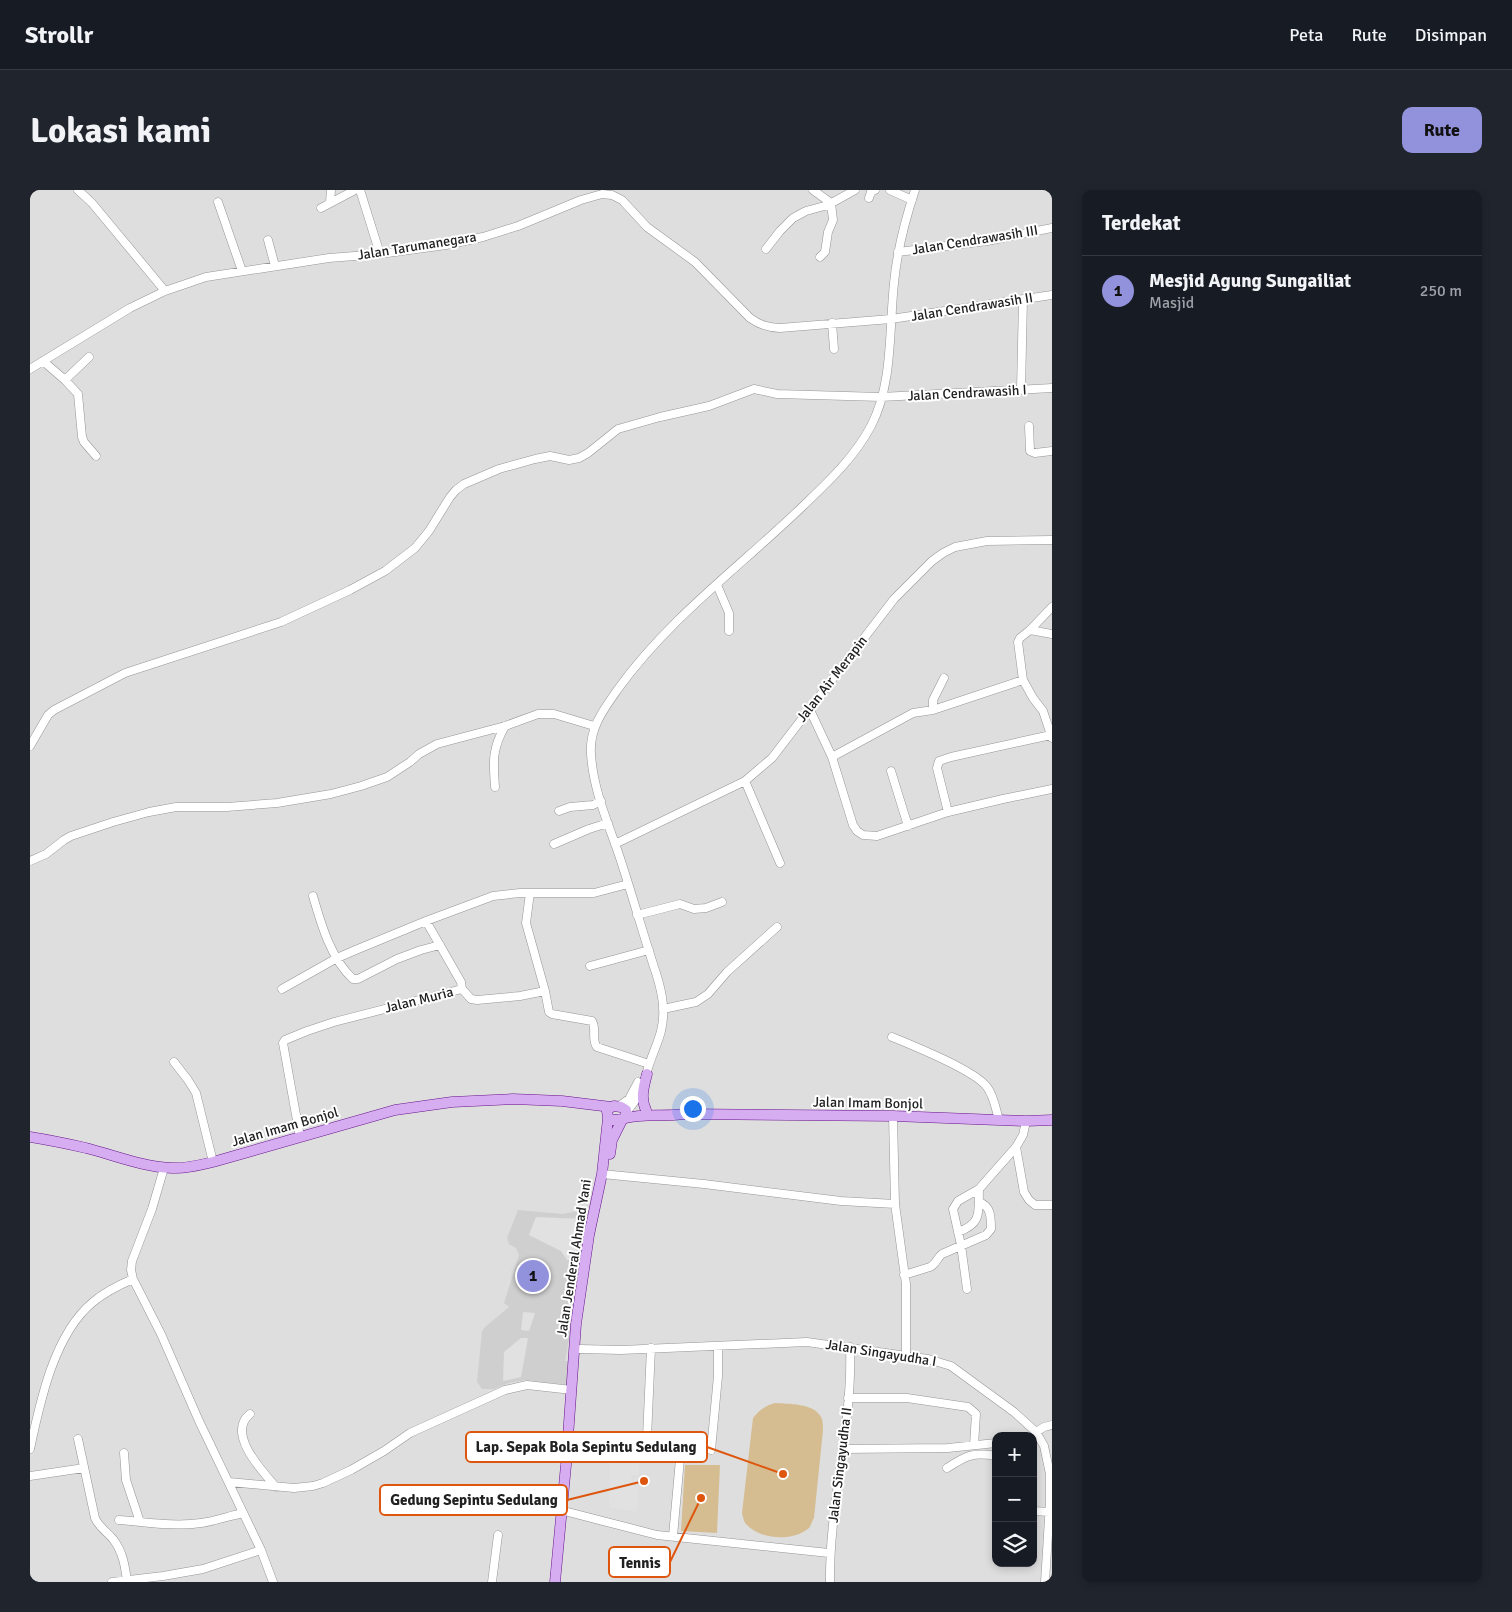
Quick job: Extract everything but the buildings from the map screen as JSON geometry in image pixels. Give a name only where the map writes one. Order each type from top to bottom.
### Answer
[{"type":"main road","points":[[646,1110],[642,1097],[648,1068]]},
{"type":"main road","name":"Jalan Imam Bonjol","points":[[30,1137],[87,1148],[164,1168],[186,1168],[395,1110],[443,1103],[493,1099],[550,1101],[593,1111],[636,1115],[894,1116],[1026,1121],[1052,1120]]},
{"type":"main road","name":"Jalan Imam Bonjol","points":[[618,1114],[646,1110],[672,1111],[684,1114]]},
{"type":"main road","name":"Jalan Jenderal Ahmad Yani","points":[[555,1582],[577,1315],[589,1235],[618,1114]]},
{"type":"main road","name":"Jalan Jenderal Ahmad Yani","points":[[561,1582],[587,1277],[604,1174]]},
{"type":"street","points":[[78,190],[92,203],[164,291]]},
{"type":"street","points":[[330,202],[331,190]]},
{"type":"street","points":[[322,208],[355,190]]},
{"type":"street","points":[[360,190],[380,254]]},
{"type":"street","points":[[813,190],[830,203],[833,220],[828,232],[825,252],[820,257]]},
{"type":"street","points":[[766,249],[792,218],[830,203],[855,190]]},
{"type":"street","points":[[870,198],[870,194],[875,190]]},
{"type":"street","points":[[890,190],[912,200]]},
{"type":"street","points":[[618,1114],[635,1103],[661,1032],[663,1008],[660,986],[601,801],[591,746],[594,726],[635,665],[675,623],[836,474],[871,426],[888,372],[898,252],[915,190]]},
{"type":"street","name":"Jalan Tarumanegara","points":[[30,369],[100,325],[164,291],[206,277],[329,258],[380,254],[446,245],[483,237],[534,220],[590,194],[598,195],[609,192],[622,200],[647,227],[695,262],[755,322],[761,325],[773,328],[892,319]]},
{"type":"street","points":[[218,202],[242,271]]},
{"type":"street","name":"Jalan Cendrawasih III","points":[[898,252],[987,241],[1052,228]]},
{"type":"street","points":[[268,240],[275,266]]},
{"type":"street","name":"Jalan Cendrawasih II","points":[[892,319],[1052,295]]},
{"type":"street","points":[[1021,390],[1022,299]]},
{"type":"street","points":[[832,323],[834,348]]},
{"type":"street","points":[[65,380],[89,357]]},
{"type":"street","points":[[43,361],[79,395],[82,437],[96,456]]},
{"type":"street","name":"Jalan Cendrawasih I","points":[[30,746],[48,715],[54,710],[125,673],[281,622],[350,590],[385,571],[403,558],[422,539],[456,490],[464,484],[486,474],[550,456],[569,460],[579,458],[618,429],[710,406],[752,390],[777,394],[881,398],[1052,388]]},
{"type":"street","points":[[1028,426],[1030,451],[1035,454],[1052,452]]},
{"type":"street","name":"Jalan Air Merapin","points":[[615,844],[745,781],[772,758],[894,599],[932,561],[943,553],[955,547],[987,541],[1052,540]]},
{"type":"street","points":[[717,585],[727,605],[730,631]]},
{"type":"street","points":[[948,812],[937,768],[940,761],[1052,736],[1043,711],[1023,680],[1018,642],[1052,607]]},
{"type":"street","points":[[1030,630],[1052,634]]},
{"type":"street","points":[[933,710],[933,700],[944,678]]},
{"type":"street","points":[[832,757],[913,713],[933,710],[1023,680]]},
{"type":"street","points":[[1043,711],[1052,707]]},
{"type":"street","points":[[809,708],[832,757],[850,816],[857,831],[863,835],[876,836],[948,812],[1003,798],[1052,789]]},
{"type":"street","points":[[30,861],[46,854],[71,836],[149,812],[176,807],[277,803],[331,794],[361,786],[387,776],[410,762],[418,754],[437,744],[505,726],[543,713],[554,714],[594,726]]},
{"type":"street","points":[[495,787],[494,752],[505,726]]},
{"type":"street","points":[[891,771],[908,826]]},
{"type":"street","points":[[745,781],[780,863]]},
{"type":"street","points":[[559,811],[570,807],[593,805],[601,801]]},
{"type":"street","points":[[554,844],[608,823]]},
{"type":"street","points":[[282,989],[337,958],[426,920],[493,896],[509,893],[594,893],[628,884]]},
{"type":"street","points":[[530,893],[526,923],[548,1009],[552,1014],[592,1020],[594,1025],[594,1042],[597,1047],[648,1068]]},
{"type":"street","points":[[313,896],[323,927],[337,958],[352,978],[358,979],[397,959],[440,945]]},
{"type":"street","points":[[637,915],[680,904],[694,909],[706,908],[722,902]]},
{"type":"street","name":"Jalan Muria","points":[[300,1137],[283,1043],[285,1040],[334,1022],[462,989],[461,982],[426,920]]},
{"type":"street","points":[[663,1008],[696,1002],[708,994],[727,972],[777,927]]},
{"type":"street","points":[[590,966],[648,950]]},
{"type":"street","points":[[462,989],[471,999],[477,1000],[545,992]]},
{"type":"street","points":[[892,1037],[961,1069],[980,1081],[990,1090],[998,1120]]},
{"type":"street","points":[[174,1062],[196,1093],[213,1162]]},
{"type":"street","points":[[894,1116],[895,1204],[904,1275],[906,1356]]},
{"type":"street","points":[[967,1289],[961,1246],[953,1211],[955,1205],[979,1189],[1016,1147],[1023,1135],[1026,1121]]},
{"type":"street","points":[[1016,1147],[1024,1192],[1035,1205],[1052,1205]]},
{"type":"street","points":[[164,1168],[152,1208],[132,1261],[133,1279],[161,1334],[199,1421],[261,1550],[273,1582]]},
{"type":"street","points":[[604,1174],[841,1200],[895,1204]]},
{"type":"street","points":[[958,1232],[973,1225],[977,1219],[979,1189]]},
{"type":"street","points":[[904,1275],[934,1266],[938,1257],[942,1254],[986,1235],[991,1229],[991,1219],[987,1207],[979,1202]]},
{"type":"street","points":[[30,1449],[46,1382],[59,1351],[75,1322],[101,1295],[133,1279]]},
{"type":"street","name":"Jalan Singayudha I","points":[[580,1349],[603,1350],[807,1342],[928,1359],[951,1366],[1014,1412],[1033,1432]]},
{"type":"street","points":[[711,1450],[718,1376],[718,1346]]},
{"type":"street","name":"Jalan Singayudha II","points":[[830,1582],[829,1553],[848,1398],[850,1347]]},
{"type":"street","points":[[647,1437],[651,1348]]},
{"type":"street","points":[[229,1482],[302,1488],[324,1483],[363,1463],[410,1432],[514,1387],[526,1385],[572,1390]]},
{"type":"street","points":[[848,1398],[907,1398],[968,1407],[976,1414],[974,1445]]},
{"type":"street","points":[[250,1414],[243,1424],[245,1443],[255,1463],[276,1487]]},
{"type":"street","points":[[1045,1582],[1051,1506],[1050,1474],[1046,1454],[1037,1436],[1044,1427],[1052,1425]]},
{"type":"street","points":[[78,1439],[95,1518],[120,1551],[127,1581]]},
{"type":"street","points":[[842,1449],[900,1449],[992,1443]]},
{"type":"street","points":[[124,1453],[126,1480],[140,1522]]},
{"type":"street","points":[[947,1468],[968,1455],[992,1455]]},
{"type":"street","points":[[673,1536],[680,1459]]},
{"type":"street","points":[[30,1476],[84,1468]]},
{"type":"street","points":[[1037,1510],[1051,1506]]},
{"type":"street","points":[[568,1512],[657,1535],[829,1553]]},
{"type":"street","points":[[119,1520],[169,1524],[200,1523],[243,1513]]},
{"type":"street","points":[[492,1582],[498,1535]]},
{"type":"street","points":[[112,1582],[203,1569],[261,1550]]},
{"type":"shaded area","points":[[30,190],[1052,190],[1052,1582],[30,1582]]},
{"type":"shaded area","points":[[518,1210],[563,1214],[593,1210],[565,1361],[571,1361],[569,1385],[525,1380],[509,1383],[494,1389],[482,1389],[477,1382],[482,1331],[509,1307],[504,1303],[519,1255],[516,1248],[509,1244],[507,1238]]},
{"type":"shaded area","points":[[536,1217],[584,1219],[575,1260],[567,1260],[561,1251],[529,1235]]},
{"type":"shaded area","points":[[523,1312],[535,1313],[529,1331],[521,1330]]},
{"type":"shaded area","points":[[521,1338],[528,1338],[521,1377],[503,1381],[504,1352]]},
{"type":"shaded area","points":[[775,1403],[800,1405],[813,1409],[818,1412],[823,1425],[814,1518],[809,1528],[802,1533],[786,1537],[768,1536],[759,1533],[745,1523],[742,1513],[753,1418],[762,1409]]},
{"type":"shaded area","points":[[640,1447],[639,1475],[631,1475],[631,1486],[638,1486],[637,1512],[609,1507],[610,1458]]},
{"type":"shaded area","points":[[685,1465],[720,1465],[717,1533],[681,1531]]},
{"type":"place","name":"Mesjid Agung Sungailiat","points":[[533,1276]]},
{"type":"place","name":"Lap. Sepak Bola Sepintu Sedulang","points":[[783,1474]]},
{"type":"place","name":"Gedung Sepintu Sedulang","points":[[644,1481]]},
{"type":"place","name":"Tennis","points":[[701,1498]]}]
